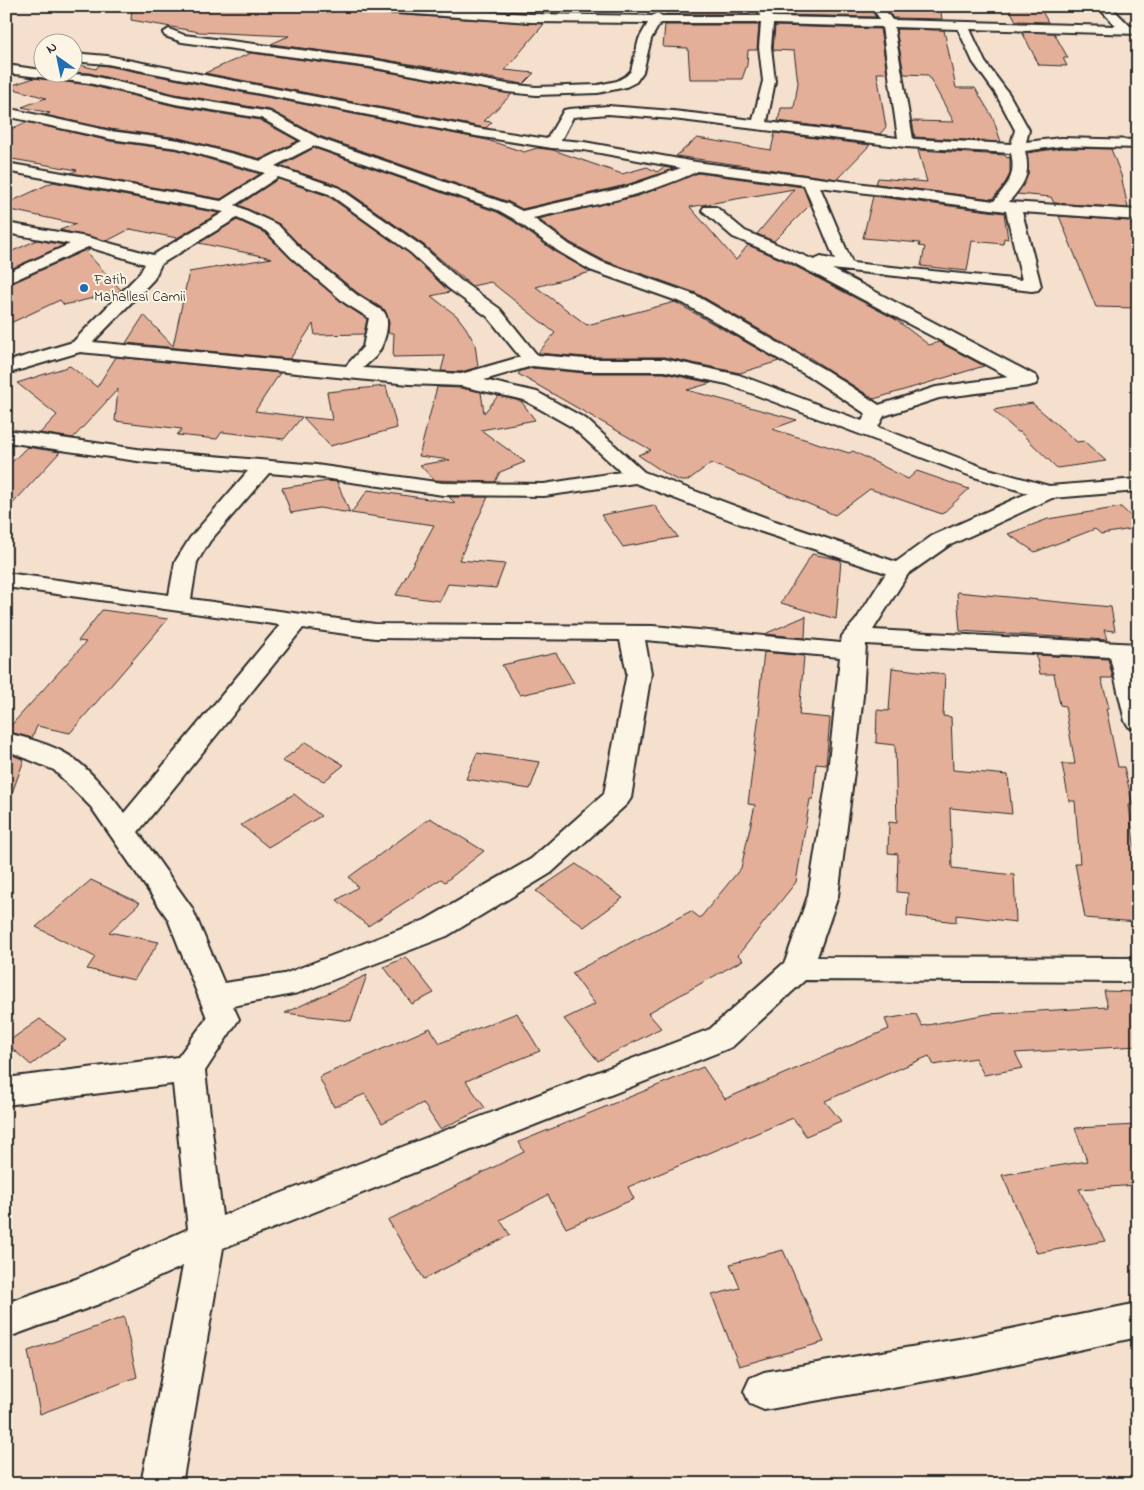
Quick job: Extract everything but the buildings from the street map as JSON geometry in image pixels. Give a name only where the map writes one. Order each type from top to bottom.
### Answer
[{"type":"street","points":[[342,6],[1132,30]]},
{"type":"street","points":[[759,125],[769,81],[765,47],[767,20],[764,6]]},
{"type":"street","points":[[877,6],[887,22],[903,113],[906,143]]},
{"type":"street","points":[[1103,6],[1132,30]]},
{"type":"street","points":[[998,13],[1008,26]]},
{"type":"street","points":[[169,33],[182,38],[370,63],[506,88],[536,91],[598,89],[631,80],[636,72],[652,14]]},
{"type":"street","points":[[796,257],[846,267],[1032,286],[1006,206],[1018,181],[1021,166],[1017,149],[1022,130],[1002,94],[979,62],[962,25]]},
{"type":"street","points":[[6,62],[25,58]]},
{"type":"street","points":[[82,58],[107,60],[476,132],[552,144],[584,146],[696,166],[1006,206],[1138,215]]},
{"type":"street","points":[[6,69],[89,79],[175,100],[265,115],[313,141],[503,207],[520,216],[564,248],[596,266],[689,299],[820,375],[877,412]]},
{"type":"street","points":[[552,144],[569,113],[608,110],[759,125],[906,143],[1017,149],[1033,144],[1086,142],[1138,144]]},
{"type":"street","points":[[6,112],[110,135],[179,144],[269,169],[334,191],[417,250],[454,284],[494,313],[523,346],[531,360]]},
{"type":"street","points":[[6,228],[87,242],[154,261],[165,256],[229,209],[269,169],[313,141]]},
{"type":"street","points":[[520,216],[651,185],[679,175],[696,166]]},
{"type":"street","points":[[6,167],[229,209],[272,228],[297,254],[315,269],[351,298],[378,316],[378,324],[370,352],[356,362],[352,372]]},
{"type":"street","points":[[810,181],[846,267]]},
{"type":"street","points":[[710,210],[739,234],[796,257],[1029,380],[936,393],[877,412],[866,430]]},
{"type":"street","points":[[6,279],[87,242]]},
{"type":"street","points":[[79,346],[148,275],[154,261]]},
{"type":"street","points":[[6,368],[79,346],[409,378],[462,380],[530,396],[579,423],[637,476],[718,510],[812,543],[899,570]]},
{"type":"street","points":[[462,380],[531,360],[585,365],[664,365],[732,379],[978,472],[1048,492],[1138,486]]},
{"type":"street","points":[[6,436],[144,456],[316,471],[443,489],[544,490],[637,476]]},
{"type":"street","points":[[179,602],[186,562],[201,538],[263,467]]},
{"type":"street","points":[[6,1321],[86,1292],[207,1238],[721,1038],[798,968],[823,896],[841,772],[853,644],[899,570],[940,541],[1048,492]]},
{"type":"street","points":[[6,580],[179,602],[375,631],[631,632],[853,644],[1130,651],[1138,721]]},
{"type":"street","points":[[123,832],[297,620]]},
{"type":"street","points":[[214,997],[287,985],[436,928],[541,866],[617,798],[639,674],[631,632]]},
{"type":"street","points":[[6,742],[29,748],[63,764],[101,801],[182,916],[222,1019],[188,1070],[207,1238],[161,1484]]},
{"type":"street","points":[[798,968],[1138,970]]},
{"type":"street","points":[[6,1092],[188,1070]]},
{"type":"street","points":[[764,1391],[976,1354],[1138,1320]]},
{"type":"place","name":"Fatih Mahallesi Camii","points":[[84,288]]}]
